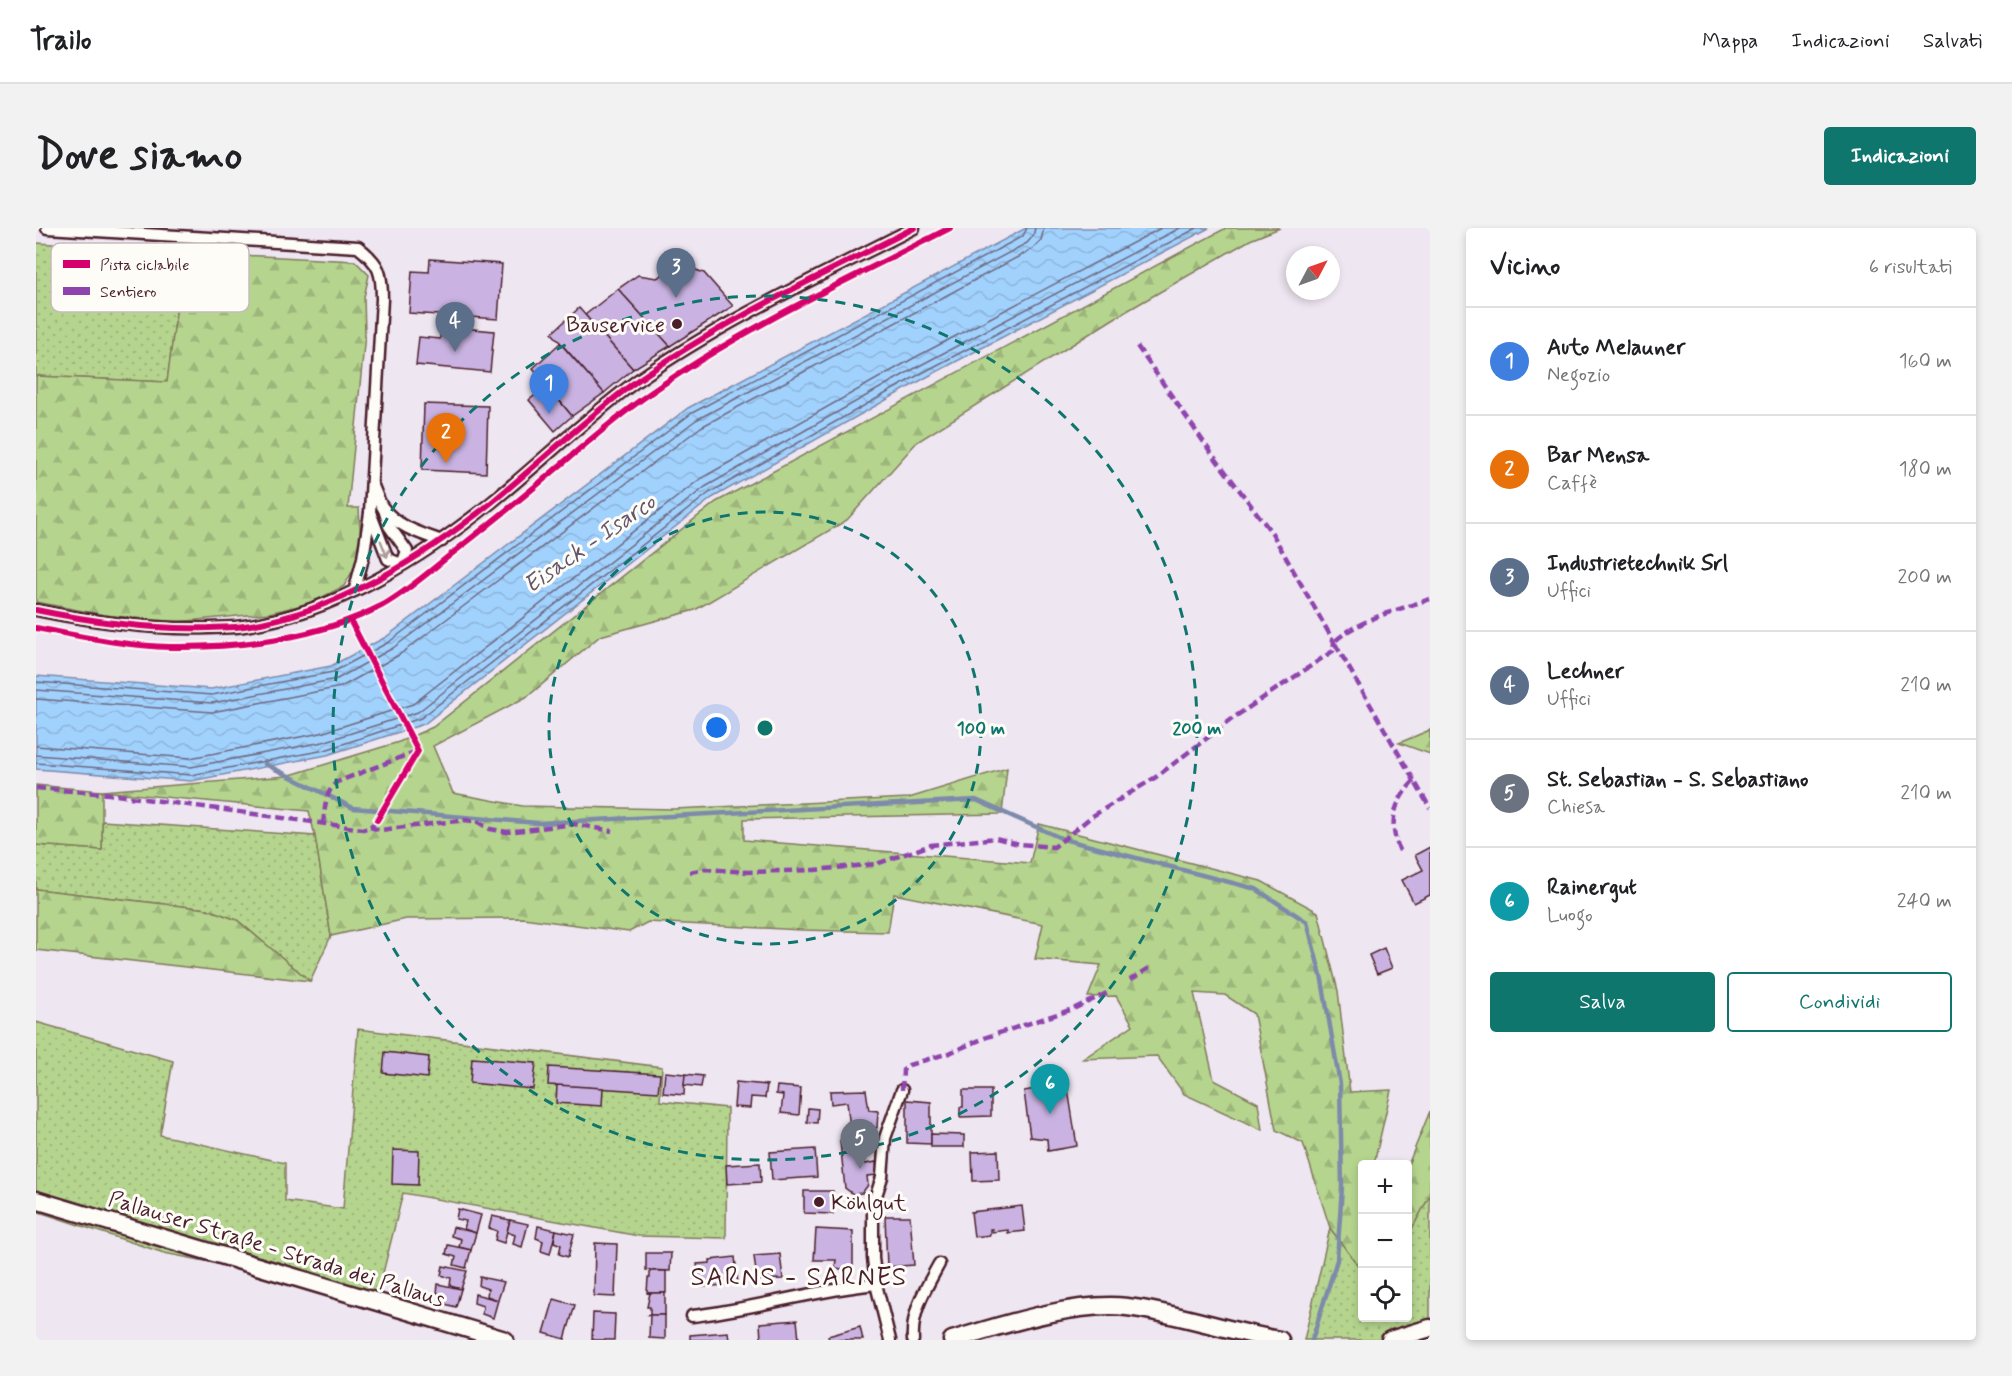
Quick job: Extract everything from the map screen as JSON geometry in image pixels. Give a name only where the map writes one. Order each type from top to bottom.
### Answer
[{"type":"street","points":[[47,228],[358,247],[374,259],[382,278],[372,484],[363,558],[355,590]]},
{"type":"street","points":[[36,610],[98,623],[173,629],[244,626],[297,613],[355,590],[442,541],[628,389],[673,357],[749,312],[914,228]]},
{"type":"street","points":[[372,484],[384,508],[389,526],[407,550],[402,564]]},
{"type":"street","points":[[384,508],[396,520],[415,531],[442,541]]},
{"type":"street","points":[[370,512],[388,559],[402,564]]},
{"type":"street","points":[[890,1340],[876,1284],[873,1258],[873,1205],[882,1177],[885,1138],[902,1090]]},
{"type":"street","name":"Pallauser Straße - Strada dei Pallaus","points":[[36,1200],[505,1340]]},
{"type":"street","points":[[913,1340],[913,1320],[919,1301],[939,1264]]},
{"type":"street","points":[[692,1316],[734,1311],[801,1295],[876,1284]]},
{"type":"street","points":[[952,1340],[1054,1313],[1086,1308],[1126,1307],[1280,1340]]},
{"type":"street","points":[[1390,1340],[1430,1328]]},
{"type":"green space","points":[[1226,228],[1280,228],[1250,240],[1113,319],[917,442],[847,520],[695,610],[600,636],[528,696],[433,746],[453,793],[522,806],[674,809],[909,798],[1007,768],[1002,814],[744,819],[744,840],[1030,863],[1039,824],[1261,881],[1318,912],[1338,991],[1350,1092],[1391,1090],[1375,1160],[1358,1160],[1358,1265],[1330,1228],[1303,1143],[1276,1130],[1254,1014],[1225,995],[1194,993],[1214,1080],[1258,1103],[1262,1130],[1184,1094],[1157,1056],[1083,1059],[1133,1025],[1116,996],[1088,997],[1101,965],[1035,959],[1043,924],[894,894],[888,932],[648,922],[629,932],[523,918],[406,919],[331,936],[309,811],[102,791],[287,776],[399,742],[433,727],[716,502]]},
{"type":"green space","points":[[36,243],[51,244],[51,312],[176,312],[167,382],[36,376]]},
{"type":"green space","points":[[249,255],[355,261],[369,275],[364,297],[365,334],[348,508],[359,508],[361,543],[355,567],[344,586],[311,603],[269,613],[177,622],[104,615],[36,602],[36,376],[167,382],[176,312],[249,312]]},
{"type":"green space","points":[[1430,730],[1430,754],[1399,743]]},
{"type":"green space","points":[[36,785],[102,791],[102,850],[36,845]]},
{"type":"green space","points":[[102,821],[315,836],[331,936],[310,981],[237,920],[207,909],[36,889],[36,845],[102,850]]},
{"type":"green space","points":[[36,889],[207,909],[237,920],[310,981],[36,950]]},
{"type":"green space","points":[[36,1022],[173,1061],[160,1135],[285,1163],[285,1201],[343,1209],[358,1029],[662,1067],[660,1101],[727,1108],[726,1238],[639,1236],[403,1193],[376,1301],[319,1283],[164,1253],[36,1211]]},
{"type":"green space","points":[[1430,1111],[1430,1195],[1412,1229],[1412,1160],[1410,1160]]},
{"type":"green space","points":[[1430,1195],[1430,1340],[1304,1340],[1330,1228],[1358,1264],[1358,1322],[1412,1322],[1412,1229]]},
{"type":"water","name":"Eisack - Isarco","points":[[1026,228],[1209,228],[925,378],[712,498],[424,724],[327,755],[191,781],[36,769],[36,676],[211,689],[331,666],[386,637],[688,408]]},
{"type":"building","points":[[430,259],[502,264],[498,319],[409,313],[412,271],[429,272]]},
{"type":"building","points":[[680,264],[704,273],[733,306],[670,346],[618,289],[638,275],[657,278]]},
{"type":"building","points":[[618,289],[670,346],[633,369],[585,315]]},
{"type":"building","points":[[579,308],[633,369],[604,393],[552,333]]},
{"type":"building","points":[[441,326],[494,331],[490,372],[416,365],[419,337],[440,339]]},
{"type":"building","points":[[560,343],[604,393],[572,416],[533,368]]},
{"type":"building","points":[[547,386],[572,416],[555,431],[529,400]]},
{"type":"building","points":[[424,404],[488,406],[486,473],[422,470]]},
{"type":"building","points":[[1430,847],[1430,895],[1414,903],[1402,880],[1423,870],[1415,855]]},
{"type":"building","points":[[1384,948],[1392,968],[1377,974],[1369,955]]},
{"type":"building","points":[[385,1052],[429,1057],[427,1078],[383,1073]]},
{"type":"building","points":[[472,1058],[536,1063],[533,1089],[470,1083]]},
{"type":"building","points":[[549,1067],[660,1074],[658,1092],[548,1085]]},
{"type":"building","points":[[665,1072],[685,1074],[684,1095],[663,1093]]},
{"type":"building","points":[[685,1074],[703,1076],[701,1087],[684,1085]]},
{"type":"building","points":[[736,1082],[767,1085],[765,1098],[751,1097],[750,1108],[734,1107]]},
{"type":"building","points":[[1067,1083],[1077,1146],[1048,1151],[1047,1139],[1030,1137],[1024,1091]]},
{"type":"building","points":[[557,1085],[603,1088],[602,1106],[556,1103]]},
{"type":"building","points":[[777,1086],[801,1088],[799,1115],[781,1113],[783,1095],[776,1094]]},
{"type":"building","points":[[866,1090],[869,1110],[878,1111],[877,1128],[850,1128],[847,1102],[831,1104],[830,1091]]},
{"type":"building","points":[[963,1090],[991,1090],[991,1116],[960,1117],[960,1107],[963,1107]]},
{"type":"building","points":[[907,1100],[931,1102],[931,1144],[907,1143]]},
{"type":"building","points":[[808,1108],[818,1109],[817,1123],[807,1122]]},
{"type":"building","points":[[931,1134],[964,1135],[964,1147],[931,1147]]},
{"type":"building","points":[[862,1138],[865,1164],[876,1162],[878,1175],[867,1176],[868,1185],[862,1193],[853,1194],[845,1188],[840,1141]]},
{"type":"building","points":[[815,1149],[817,1177],[772,1180],[770,1152]]},
{"type":"building","points":[[393,1150],[419,1151],[418,1185],[392,1184]]},
{"type":"building","points":[[998,1151],[999,1180],[973,1181],[972,1152]]},
{"type":"building","points":[[760,1163],[761,1182],[727,1184],[726,1165]]},
{"type":"building","name":"Köhlgut","points":[[804,1191],[833,1191],[833,1214],[804,1213]]},
{"type":"building","points":[[1022,1206],[1025,1231],[1008,1233],[1008,1230],[992,1232],[990,1229],[990,1235],[974,1237],[971,1212]]},
{"type":"building","points":[[458,1209],[481,1215],[476,1233],[464,1229],[466,1221],[456,1219]]},
{"type":"building","points":[[492,1216],[510,1220],[504,1243],[495,1240],[497,1231],[489,1228]]},
{"type":"building","points":[[885,1216],[910,1216],[914,1265],[887,1267]]},
{"type":"building","points":[[510,1220],[528,1224],[522,1247],[513,1244],[515,1235],[507,1232]]},
{"type":"building","points":[[538,1226],[556,1230],[550,1254],[541,1251],[543,1241],[536,1238]]},
{"type":"building","points":[[453,1227],[476,1233],[471,1250],[459,1247],[461,1239],[451,1236]]},
{"type":"building","points":[[816,1229],[853,1231],[853,1267],[848,1270],[840,1269],[835,1267],[836,1260],[814,1260]]},
{"type":"building","points":[[556,1230],[574,1234],[568,1257],[559,1254],[561,1245],[554,1242]]},
{"type":"building","points":[[595,1243],[617,1244],[615,1297],[594,1296]]},
{"type":"building","points":[[448,1245],[471,1250],[466,1268],[454,1265],[456,1257],[446,1254]]},
{"type":"building","points":[[646,1253],[671,1253],[670,1271],[646,1270]]},
{"type":"building","points":[[780,1254],[783,1279],[757,1280],[754,1256]]},
{"type":"building","points":[[735,1257],[738,1284],[700,1287],[697,1264]]},
{"type":"building","points":[[443,1266],[467,1271],[461,1289],[450,1286],[451,1278],[441,1275]]},
{"type":"building","points":[[650,1271],[666,1271],[666,1293],[647,1293]]},
{"type":"building","points":[[480,1277],[504,1282],[498,1300],[487,1296],[488,1289],[479,1286]]},
{"type":"building","points":[[438,1284],[461,1289],[456,1307],[445,1304],[446,1295],[437,1293]]},
{"type":"building","points":[[650,1293],[665,1293],[665,1315],[647,1315],[650,1314],[650,1307],[647,1307]]},
{"type":"building","points":[[475,1294],[498,1300],[493,1318],[482,1314],[483,1306],[474,1303]]},
{"type":"building","points":[[554,1299],[575,1305],[565,1339],[544,1333]]},
{"type":"building","points":[[593,1313],[615,1314],[614,1340],[592,1340]]},
{"type":"building","points":[[650,1315],[665,1315],[665,1339],[649,1338]]},
{"type":"building","points":[[797,1320],[799,1340],[761,1340],[760,1323]]},
{"type":"building","points":[[860,1327],[863,1340],[829,1340],[828,1336]]},
{"type":"building","points":[[728,1332],[729,1340],[690,1340],[690,1335]]},
{"type":"waterway","points":[[265,764],[353,808],[538,823],[976,800],[1063,839],[1256,889],[1307,922],[1322,980],[1340,1084],[1342,1187],[1337,1260],[1312,1340]]},
{"type":"marked path","points":[[690,872],[705,869],[748,872],[815,870],[876,864],[931,845],[996,838],[1019,844],[1054,847],[1091,817],[1156,777],[1236,716],[1333,651],[1334,642],[1272,533],[1212,454],[1137,346]]},
{"type":"marked path","points":[[1430,599],[1367,621],[1334,642],[1430,808]]},
{"type":"marked path","points":[[323,824],[328,795],[337,782],[417,751]]},
{"type":"marked path","points":[[1400,851],[1394,832],[1395,814],[1401,797],[1414,781]]},
{"type":"marked path","points":[[36,788],[109,794],[363,829],[370,827],[377,820]]},
{"type":"marked path","points":[[370,827],[380,830],[465,820],[507,832],[574,824],[612,831]]},
{"type":"marked path","points":[[1130,980],[1151,967]]},
{"type":"marked path","points":[[902,1090],[903,1070],[909,1065],[1073,1009],[1107,993]]},
{"type":"cycle path","points":[[36,610],[144,626],[231,627],[278,619],[344,596],[407,562],[465,523],[601,409],[671,358],[738,318],[914,228]]},
{"type":"cycle path","points":[[36,628],[136,645],[224,646],[307,633],[359,616],[383,605],[411,587],[616,419],[684,370],[758,326],[950,228]]},
{"type":"cycle path","points":[[350,620],[418,751],[377,820]]},
{"type":"place","name":"Industrietechnik Srl","points":[[676,298]]},
{"type":"place","name":"Bauservice","points":[[677,324]]},
{"type":"place","name":"Lechner","points":[[455,352]]},
{"type":"place","name":"Auto Melauner","points":[[549,414]]},
{"type":"place","name":"Bar Mensa","points":[[446,463]]},
{"type":"place","name":"Rainergut","points":[[1050,1114]]},
{"type":"place","name":"St. Sebastian - S. Sebastiano","points":[[860,1169]]},
{"type":"place","name":"Köhlgut","points":[[819,1202]]},
{"type":"district","name":"SARNS - SARNES","points":[[799,1276]]}]
